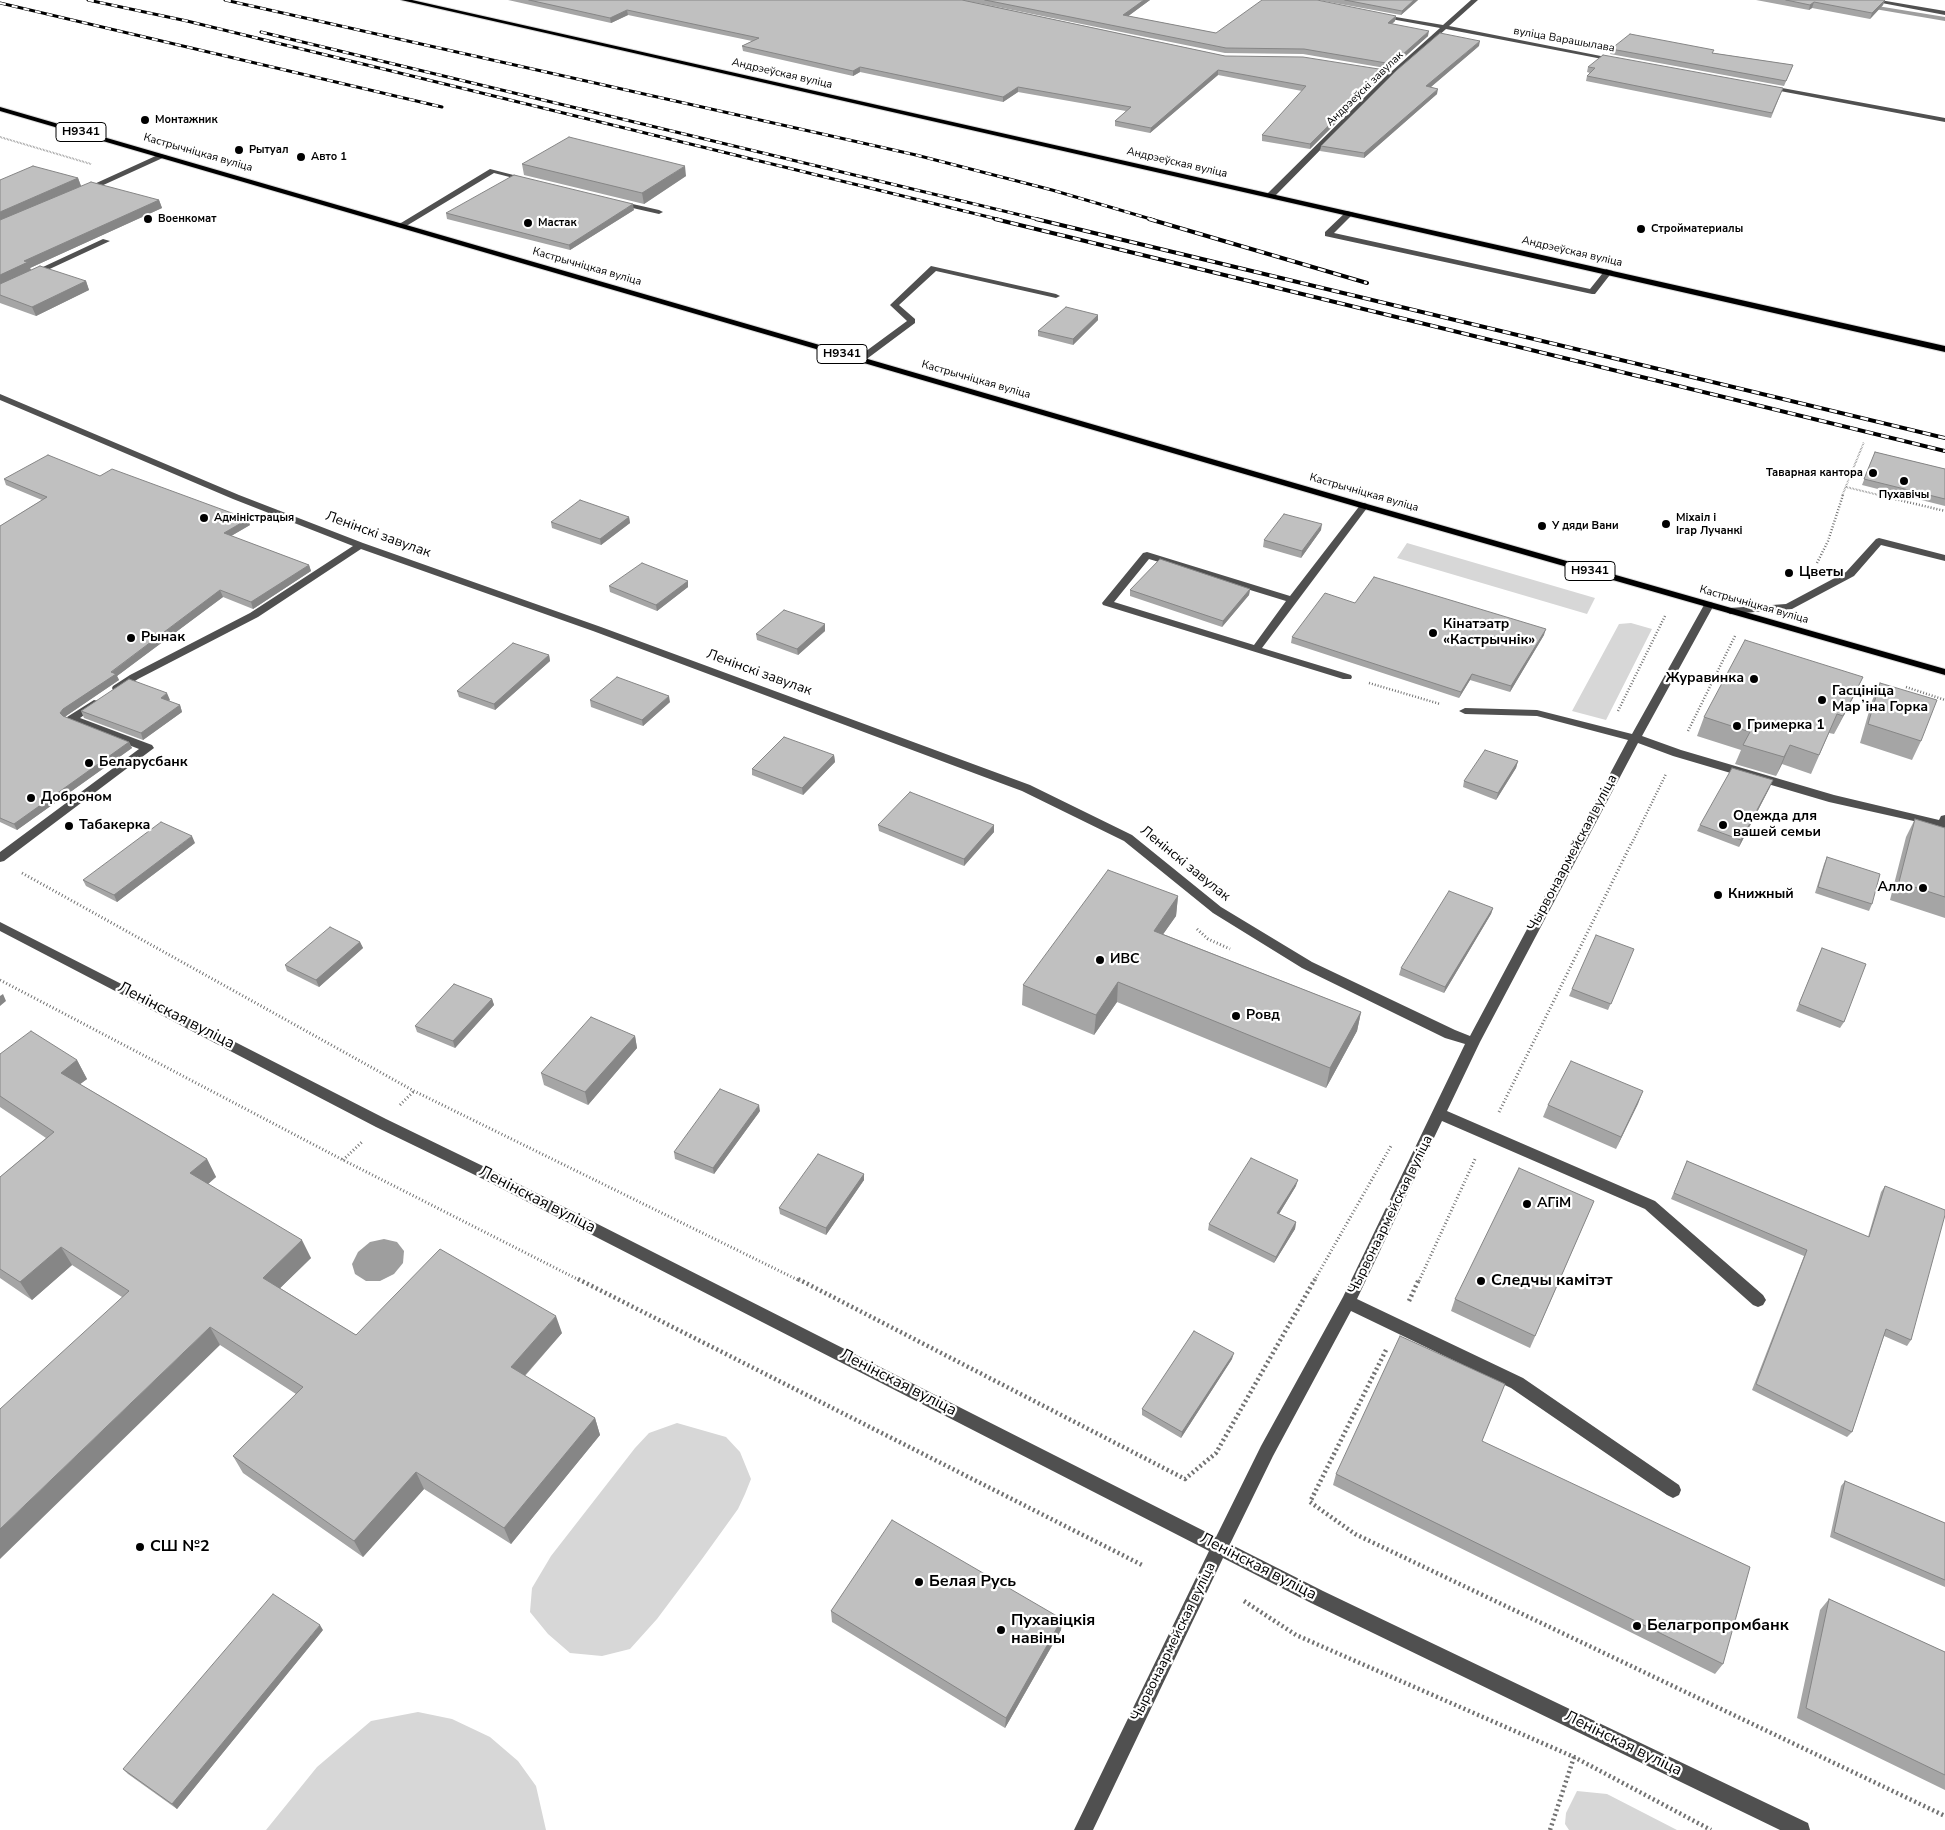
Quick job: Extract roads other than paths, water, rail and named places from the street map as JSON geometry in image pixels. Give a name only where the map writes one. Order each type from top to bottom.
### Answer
[{"type":"main road","name":"Андрэеўская вуліца","points":[[405,0],[1609,271],[1945,349]]},
{"type":"main road","name":"Кастрычніцкая вуліца","points":[[1,110],[1364,506],[1945,672]]},
{"type":"street","name":"Андрэеўскі завулак","points":[[1271,195],[1394,72],[1446,28],[1475,0]]},
{"type":"street","points":[[1868,0],[1945,13]]},
{"type":"street","name":"вуліца Варашылава","points":[[1372,14],[1622,60]]},
{"type":"street","points":[[1357,67],[1394,72]]},
{"type":"street","points":[[1759,86],[1945,120]]},
{"type":"street","points":[[76,194],[163,156]]},
{"type":"street","points":[[400,226],[493,171],[539,182]]},
{"type":"street","points":[[613,201],[659,212]]},
{"type":"street","points":[[1350,213],[1328,234],[1592,292],[1609,271]]},
{"type":"street","points":[[0,290],[106,242]]},
{"type":"street","points":[[861,359],[912,321],[894,305],[934,268],[1056,296]]},
{"type":"street","name":"Ленінскі завулак","points":[[0,396],[236,497],[360,545],[597,629],[1026,788],[1128,838],[1216,910],[1307,965],[1450,1034],[1473,1042]]},
{"type":"street","points":[[1256,649],[1364,506]]},
{"type":"street","points":[[1730,611],[1788,608],[1850,574],[1879,541],[1945,558]]},
{"type":"street","points":[[0,858],[148,748],[71,719],[134,677],[254,615],[360,545]]},
{"type":"street","points":[[1292,600],[1148,555],[1107,603],[1347,677]]},
{"type":"street","name":"Чырвонаармейская вуліца","points":[[1083,1830],[1267,1451],[1348,1302],[1473,1042],[1635,738],[1709,605]]},
{"type":"street","points":[[1465,711],[1537,713],[1635,738],[1677,753],[1833,799],[1944,823]]},
{"type":"street","name":"Ленінская вуліца","points":[[0,926],[381,1123],[482,1172],[1317,1597],[1801,1830]]},
{"type":"street","points":[[1440,1114],[1488,1133],[1513,1147],[1650,1205],[1758,1300]]},
{"type":"street","points":[[1348,1302],[1518,1383],[1673,1490]]},
{"type":"waterway","points":[[1865,6],[1945,19]]},
{"type":"railway","points":[[88,0],[187,21],[1001,220]]},
{"type":"railway","points":[[225,0],[916,155],[1052,190],[1154,220]]},
{"type":"railway","points":[[0,3],[442,107]]},
{"type":"railway","points":[[261,32],[1041,220]]},
{"type":"railway","points":[[995,219],[1945,451]]},
{"type":"railway","points":[[1036,219],[1945,438]]},
{"type":"railway","points":[[1149,219],[1367,283]]},
{"type":"place","name":"Монтажник","points":[[145,120]]},
{"type":"place","name":"Рытуал","points":[[239,150]]},
{"type":"place","name":"Авто 1","points":[[301,157]]},
{"type":"place","name":"Военкомат","points":[[148,219]]},
{"type":"place","name":"Мастак","points":[[528,223]]},
{"type":"place","name":"Стройматериалы","points":[[1641,229]]},
{"type":"place","name":"Таварная кантора","points":[[1873,473]]},
{"type":"place","name":"Пухавічы","points":[[1904,481]]},
{"type":"place","name":"Адміністрацыя","points":[[204,518]]},
{"type":"place","name":"Міхаіл і Ігар Лучанкі","points":[[1666,524]]},
{"type":"place","name":"У дяди Вани","points":[[1542,526]]},
{"type":"place","name":"Цветы","points":[[1789,573]]},
{"type":"place","name":"Кінатэатр «Кастрычнік»","points":[[1433,633]]},
{"type":"place","name":"Рынак","points":[[131,638]]},
{"type":"place","name":"Журавинка","points":[[1754,679]]},
{"type":"place","name":"Гасцініца Марʼіна Горка","points":[[1822,700]]},
{"type":"place","name":"Гримерка 1","points":[[1737,726]]},
{"type":"place","name":"Беларусбанк","points":[[89,763]]},
{"type":"place","name":"Доброном","points":[[31,798]]},
{"type":"place","name":"Одежда для вашей семьи","points":[[1723,825]]},
{"type":"place","name":"Табакерка","points":[[69,826]]},
{"type":"place","name":"Алло","points":[[1923,888]]},
{"type":"place","name":"Книжный","points":[[1718,895]]},
{"type":"place","name":"ИВС","points":[[1100,960]]},
{"type":"place","name":"Ровд","points":[[1236,1016]]},
{"type":"place","name":"АГіМ","points":[[1527,1204]]},
{"type":"place","name":"Следчы камітэт","points":[[1481,1281]]},
{"type":"place","name":"СШ №2","points":[[140,1547]]},
{"type":"place","name":"Белая Русь","points":[[919,1582]]},
{"type":"place","name":"Белагропромбанк","points":[[1637,1626]]},
{"type":"place","name":"Пухавіцкія навіны","points":[[1001,1630]]}]
